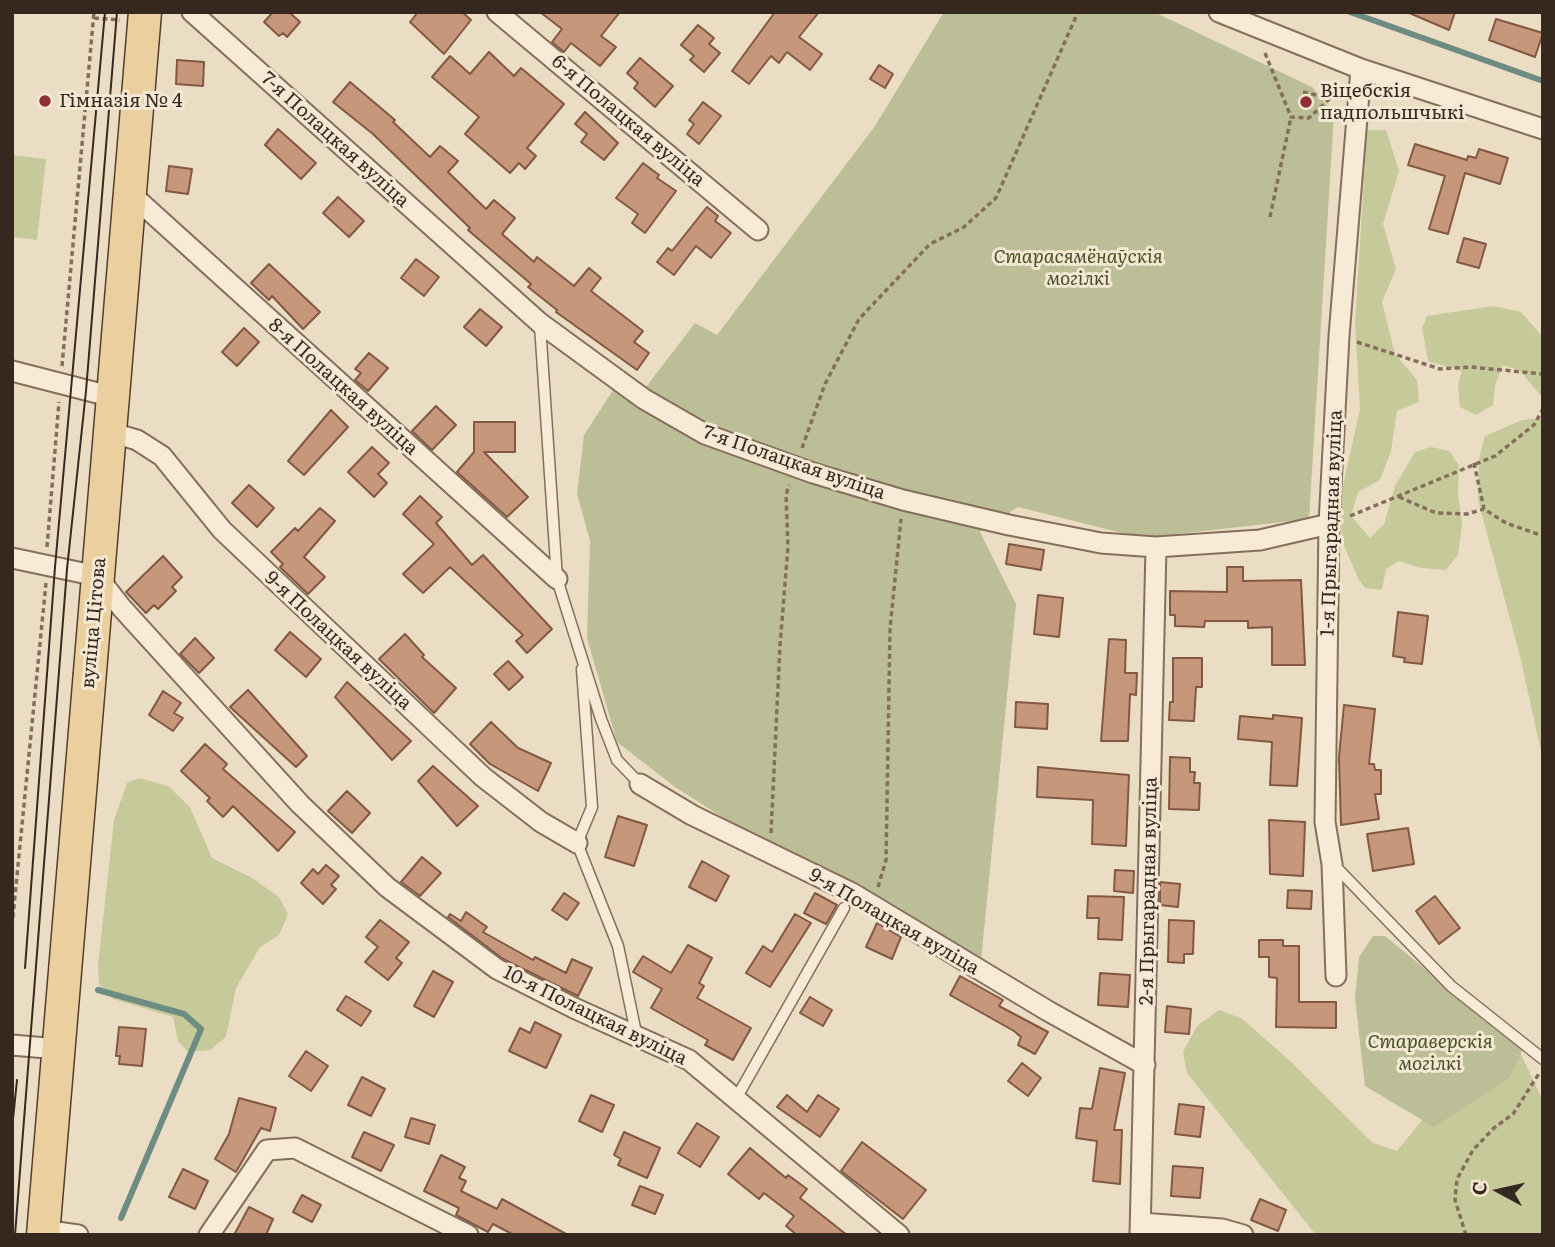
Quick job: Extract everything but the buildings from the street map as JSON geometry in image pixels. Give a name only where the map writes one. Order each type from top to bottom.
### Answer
[{"type":"main road","name":"вуліца Цітова","points":[[43,1232],[131,194],[137,16]]},
{"type":"street","name":"7-я Полацкая вуліца","points":[[192,12],[540,323],[644,399],[705,434],[796,467],[903,500],[1101,543],[1156,547],[1260,540],[1329,524]]},
{"type":"street","name":"6-я Полацкая вуліца","points":[[497,12],[758,230]]},
{"type":"street","points":[[1219,12],[1361,69],[1543,129]]},
{"type":"street","name":"1-я Прыгарадная вуліца","points":[[1336,976],[1332,864],[1325,822],[1329,524],[1339,336],[1361,69]]},
{"type":"street","name":"8-я Полацкая вуліца","points":[[131,194],[557,579]]},
{"type":"street","points":[[12,370],[113,397]]},
{"type":"street","name":"9-я Полацкая вуліца","points":[[110,432],[137,440],[162,456],[222,530],[483,778],[541,822],[577,842]]},
{"type":"street","name":"2-я Прыгарадная вуліца","points":[[1140,1229],[1156,547]]},
{"type":"street","points":[[12,558],[97,576]]},
{"type":"street","name":"10-я Полацкая вуліца","points":[[97,576],[121,607],[300,804],[387,887],[497,969],[689,1060],[737,1097],[900,1235]]},
{"type":"street","name":"9-я Полацкая вуліца","points":[[640,784],[691,815],[769,853],[848,900],[1145,1065]]},
{"type":"street","points":[[12,1045],[58,1049]]},
{"type":"street","points":[[209,1235],[267,1150],[295,1148],[468,1235]]},
{"type":"street","points":[[1140,1229],[1222,1229],[1243,1235]]},
{"type":"street","points":[[43,1232],[78,1235]]},
{"type":"lane","points":[[540,323],[557,579],[601,719],[617,760],[640,784]]},
{"type":"lane","points":[[580,647],[592,807],[577,842],[618,946],[636,1033]]},
{"type":"lane","points":[[1332,864],[1451,986],[1543,1059]]},
{"type":"lane","points":[[737,1097],[848,900]]},
{"type":"path","points":[[769,853],[776,774],[779,645],[788,547],[786,495],[825,384],[859,319],[930,244],[964,227],[996,198],[1078,12]]},
{"type":"path","points":[[12,926],[48,566],[61,384],[94,15],[137,16]]},
{"type":"path","points":[[1255,27],[1290,117],[1270,217]]},
{"type":"path","points":[[1290,117],[1309,118],[1361,69]]},
{"type":"path","points":[[1303,92],[1330,99]]},
{"type":"path","points":[[1339,336],[1440,369],[1471,367],[1543,374]]},
{"type":"path","points":[[1329,524],[1495,456],[1534,425],[1543,409]]},
{"type":"path","points":[[1474,463],[1484,509],[1506,523],[1543,536]]},
{"type":"path","points":[[1398,497],[1436,513],[1467,514],[1484,509]]},
{"type":"path","points":[[848,900],[879,887],[886,860],[890,629],[903,500]]},
{"type":"path","points":[[1466,1235],[1455,1200],[1457,1179],[1473,1150],[1494,1128],[1513,1114],[1532,1090],[1543,1068]]},
{"type":"green space","name":"Старасямёнаўскія могілкі","points":[[944,12],[1154,12],[1312,87],[1334,114],[1309,519],[1142,538],[1018,507],[980,532],[1016,604],[981,961],[774,850],[675,787],[617,742],[587,638],[590,541],[577,494],[584,435],[615,387],[636,400],[695,323],[717,335],[875,126]]},
{"type":"green space","points":[[1367,130],[1386,130],[1399,171],[1383,224],[1396,269],[1382,302],[1395,354],[1417,380],[1419,402],[1397,411],[1391,451],[1380,480],[1358,492],[1351,516],[1370,538],[1384,524],[1395,486],[1415,452],[1431,447],[1449,451],[1459,465],[1458,494],[1462,524],[1458,555],[1446,570],[1421,568],[1399,561],[1386,569],[1382,590],[1365,588],[1358,578],[1344,546],[1338,508],[1360,409],[1355,323]]},
{"type":"green space","points":[[12,155],[46,159],[37,240],[12,237]]},
{"type":"green space","points":[[1494,306],[1521,312],[1543,337],[1543,398],[1519,370],[1503,365],[1495,385],[1493,405],[1476,415],[1460,407],[1458,385],[1462,371],[1428,361],[1422,328],[1427,316]]},
{"type":"green space","points":[[1543,418],[1543,760],[1520,656],[1478,500],[1479,459],[1485,436],[1522,420]]},
{"type":"green space","points":[[139,778],[168,786],[190,807],[212,858],[252,878],[279,897],[288,914],[279,935],[260,947],[236,988],[226,1037],[210,1050],[188,1052],[178,1041],[173,1017],[113,999],[99,984],[98,965],[114,820],[127,783]]},
{"type":"green space","name":"Стараверскія могілкі","points":[[1373,936],[1385,936],[1523,1049],[1509,1078],[1434,1127],[1365,1086],[1355,998],[1359,957]]},
{"type":"green space","points":[[1219,1010],[1241,1018],[1288,1059],[1373,1143],[1397,1151],[1482,1047],[1518,1048],[1543,1101],[1543,1235],[1316,1235],[1187,1073],[1183,1052],[1197,1026]]},
{"type":"waterway","points":[[1350,12],[1543,81]]},
{"type":"waterway","points":[[98,990],[184,1014],[201,1029],[121,1218]]},
{"type":"tram line","points":[[25,968],[55,567],[105,12]]},
{"type":"tram line","points":[[15,1235],[67,569],[86,391],[117,12]]},
{"type":"tram line","points":[[12,1129],[17,1080]]},
{"type":"place","name":"Гімназія № 4","points":[[45,101]]},
{"type":"place","name":"Віцебскія падпольшчыкі","points":[[1306,102]]}]
